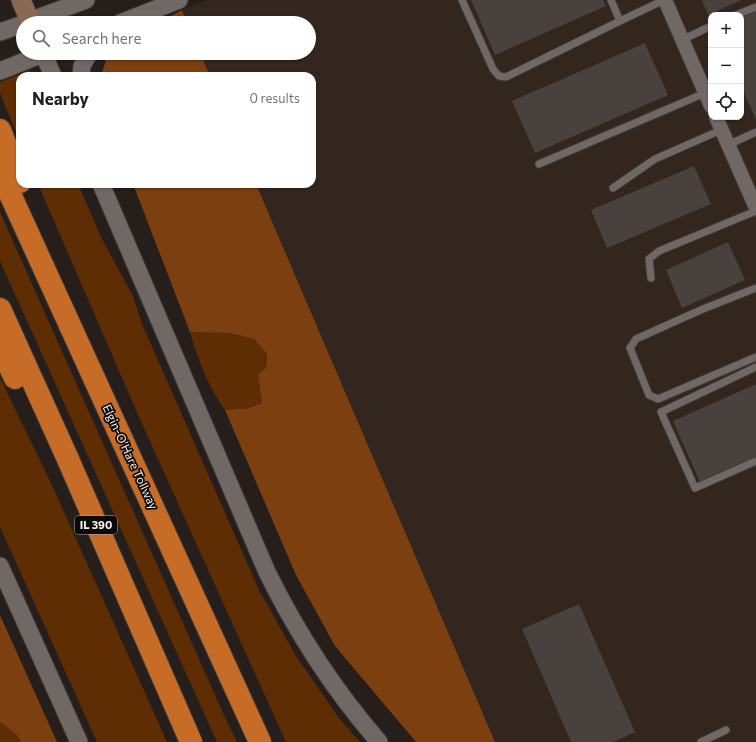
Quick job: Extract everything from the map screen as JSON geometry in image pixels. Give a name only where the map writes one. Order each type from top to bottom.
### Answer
[{"type":"highway","points":[[0,130],[16,172]]},
{"type":"highway","name":"Elgin-O'Hare Tollway","points":[[0,172],[260,742]]},
{"type":"highway","points":[[22,188],[118,404],[151,503]]},
{"type":"highway","name":"IL 390","points":[[0,309],[67,457],[191,742]]},
{"type":"highway","points":[[0,346],[55,461],[123,587]]},
{"type":"main road","points":[[21,0],[25,16]]},
{"type":"street","points":[[45,16],[86,0]]},
{"type":"street","points":[[138,16],[178,0]]},
{"type":"street","points":[[664,0],[708,100]]},
{"type":"street","points":[[0,32],[16,27]]},
{"type":"street","points":[[0,71],[27,60]]},
{"type":"street","points":[[47,60],[51,72]]},
{"type":"street","points":[[81,72],[82,66],[85,60]]},
{"type":"street","points":[[719,123],[728,145],[752,188],[756,210]]},
{"type":"street","points":[[103,188],[267,572],[289,617],[336,687],[379,742]]},
{"type":"street","points":[[0,566],[79,742]]},
{"type":"lane","points":[[462,0],[493,69],[499,76],[506,77],[664,0]]},
{"type":"lane","points":[[611,0],[620,21]]},
{"type":"lane","points":[[743,12],[756,6]]},
{"type":"lane","points":[[682,40],[708,27]]},
{"type":"lane","points":[[539,164],[705,93]]},
{"type":"lane","points":[[613,188],[655,158],[719,123]]},
{"type":"lane","points":[[728,145],[756,132]]},
{"type":"lane","points":[[651,278],[649,259],[659,251],[756,210]]},
{"type":"lane","points":[[756,288],[636,338],[630,348],[650,395],[658,399],[756,357]]},
{"type":"lane","points":[[756,367],[661,412],[695,488],[756,461]]},
{"type":"lane","points":[[700,742],[726,730]]},
{"type":"shaded area","points":[[207,0],[756,0],[756,742],[495,742],[258,188],[316,188],[316,72],[208,72],[203,60],[316,60],[316,16],[184,16],[182,10]]},
{"type":"shaded area","points":[[182,10],[184,16],[171,16]]},
{"type":"shaded area","points":[[106,60],[203,60],[208,72],[102,72]]},
{"type":"shaded area","points":[[16,76],[16,132],[0,93],[0,82]]},
{"type":"shaded area","points":[[40,188],[80,188],[102,239],[133,296],[142,324],[259,590],[296,656],[339,718],[360,742],[286,742],[139,417]]},
{"type":"shaded area","points":[[135,188],[258,188],[495,742],[416,742],[335,646],[296,575],[225,410],[249,408],[262,403],[258,374],[266,368],[267,354],[254,339],[229,333],[190,332]]},
{"type":"shaded area","points":[[0,212],[237,742],[217,742],[0,261]]},
{"type":"shaded area","points":[[190,332],[229,333],[254,339],[267,354],[266,368],[258,374],[262,403],[249,408],[225,410],[213,392],[204,372],[196,353]]},
{"type":"shaded area","points":[[0,378],[51,483],[167,742],[97,742],[0,527]]},
{"type":"shaded area","points":[[0,615],[57,742],[21,742],[17,735],[0,722]]},
{"type":"shaded area","points":[[0,722],[17,735],[21,742],[0,742]]},
{"type":"building","points":[[471,0],[603,0],[606,6],[495,55]]},
{"type":"building","points":[[702,0],[742,0],[715,12],[708,12],[708,15]]},
{"type":"building","points":[[756,9],[756,120],[744,93],[744,15]]},
{"type":"building","points":[[645,43],[668,95],[535,153],[512,101]]},
{"type":"building","points":[[694,166],[711,204],[607,248],[591,210]]},
{"type":"building","points":[[728,242],[745,280],[682,308],[666,270]]},
{"type":"building","points":[[756,384],[756,458],[700,482],[673,421]]},
{"type":"building","points":[[579,604],[635,732],[613,742],[571,742],[522,629]]}]
